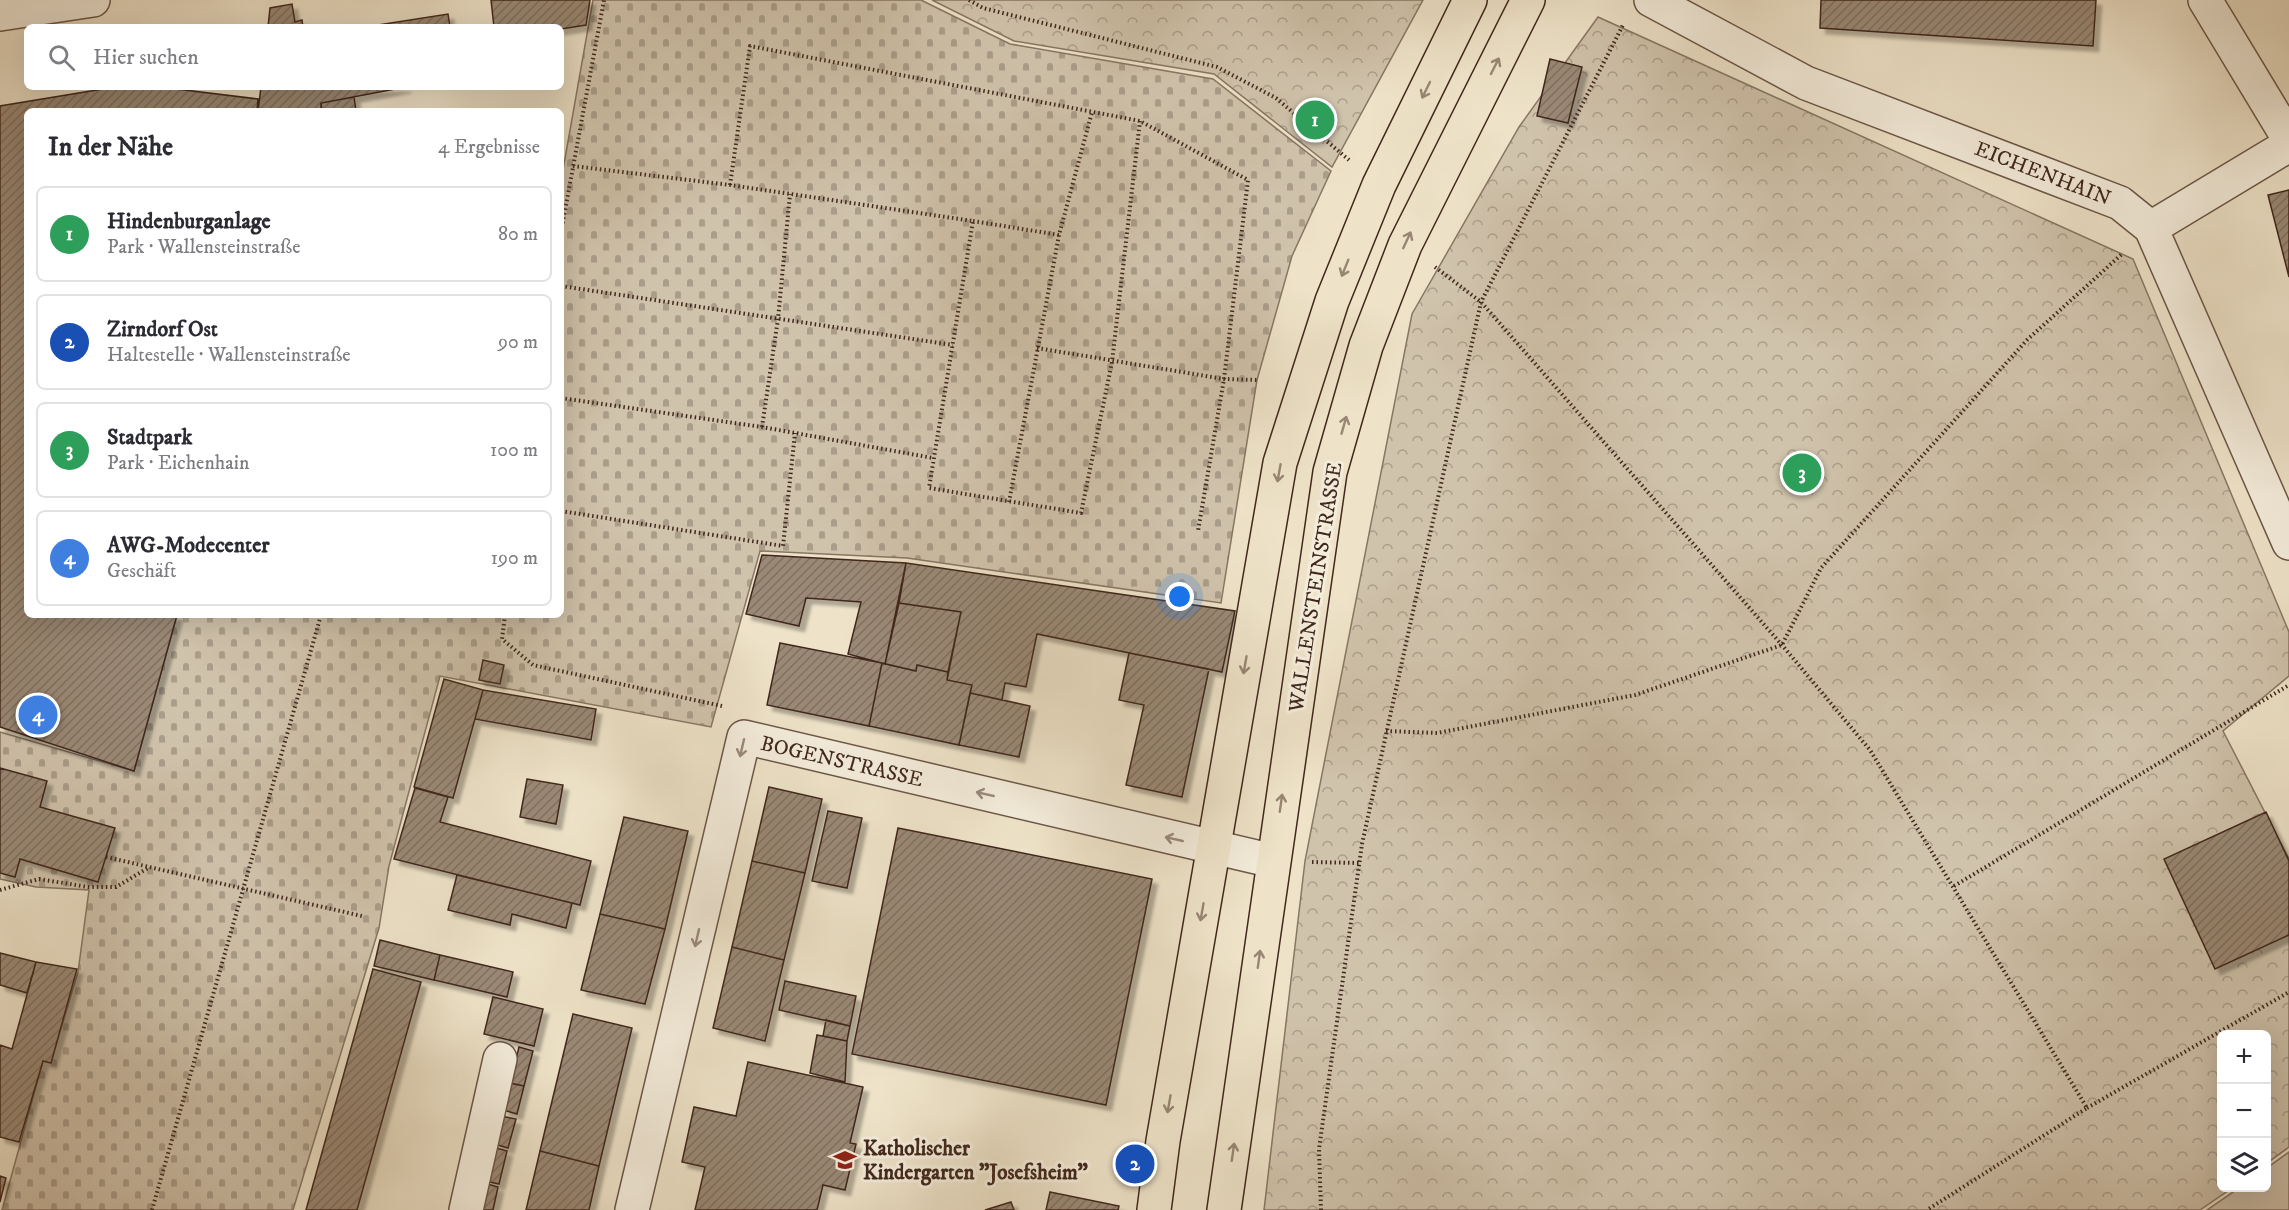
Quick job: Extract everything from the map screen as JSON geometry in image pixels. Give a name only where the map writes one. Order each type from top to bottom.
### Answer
[{"type":"main road","points":[[1154,1210],[1163,1141],[1280,463],[1332,301],[1379,185],[1470,0]]},
{"type":"main road","name":"WALLENSTEINSTRASSE","points":[[1224,1210],[1330,472],[1366,346],[1405,245],[1528,0]]},
{"type":"street","points":[[0,14],[93,0]]},
{"type":"street","name":"EICHENHAIN","points":[[1651,0],[1806,83],[2120,202],[2151,228],[2289,543]]},
{"type":"street","points":[[2205,0],[2289,140]]},
{"type":"street","points":[[2151,228],[2289,145]]},
{"type":"street","name":"BOGENSTRASSE","points":[[632,1210],[744,737],[1273,861]]},
{"type":"street","points":[[466,1210],[500,1059]]},
{"type":"path","points":[[564,216],[604,0]]},
{"type":"path","points":[[969,0],[983,8],[1216,67],[1276,98],[1379,185]]},
{"type":"path","points":[[1321,1210],[1318,1149],[1359,863],[1481,302],[1625,21]]},
{"type":"path","points":[[729,184],[750,46],[1140,121],[1248,180],[1224,379],[1198,531]]},
{"type":"path","points":[[1009,502],[1059,235],[1092,112]]},
{"type":"path","points":[[973,221],[929,488],[1081,513],[1112,362],[1140,121]]},
{"type":"path","points":[[573,166],[729,184],[1059,235]]},
{"type":"path","points":[[762,427],[777,319],[790,194]]},
{"type":"path","points":[[1386,731],[1437,733],[1635,695],[1782,645],[1821,568],[2027,340],[2151,228]]},
{"type":"path","points":[[1405,245],[1481,302],[1782,645],[1870,750],[2087,1108]]},
{"type":"path","points":[[564,286],[953,345]]},
{"type":"path","points":[[1037,348],[1224,379],[1257,380]]},
{"type":"path","points":[[564,398],[762,427],[933,458]]},
{"type":"path","points":[[564,511],[783,546],[795,433]]},
{"type":"path","points":[[152,1210],[320,618]]},
{"type":"path","points":[[505,618],[502,639],[533,665],[726,707],[744,737]]},
{"type":"path","points":[[1954,886],[2289,685]]},
{"type":"path","points":[[106,856],[362,916]]},
{"type":"path","points":[[1309,862],[1359,863]]},
{"type":"path","points":[[0,890],[39,879],[88,886],[116,887],[149,867]]},
{"type":"path","points":[[1927,1210],[2087,1108],[2289,992]]},
{"type":"green space","points":[[593,0],[921,0],[1010,44],[1213,79],[1331,171],[1292,256],[1257,380],[1221,603],[907,558],[760,551],[711,727],[440,676],[389,866],[379,928],[293,1210],[2,1210],[43,1061],[51,1062],[78,972],[89,890],[36,887],[0,879],[0,732],[134,771],[176,618],[564,618],[564,164]]},
{"type":"green space","points":[[932,0],[1423,0],[1332,167],[1214,74],[1014,41]]},
{"type":"green space","points":[[1598,17],[2133,259],[2289,632],[2289,676],[2223,731],[2289,859],[2289,1147],[2271,1160],[2271,1030],[2217,1030],[2217,1192],[2226,1192],[2200,1210],[1264,1210],[1305,861],[1412,314],[1519,127]]},
{"type":"green space","points":[[2289,1152],[2289,1210],[2207,1210],[2233,1192],[2271,1192],[2271,1165]]},
{"type":"building","points":[[491,0],[590,0],[586,25],[564,29],[564,24],[494,24]]},
{"type":"building","points":[[1821,0],[2096,0],[2093,46],[1820,28]]},
{"type":"building","points":[[292,4],[295,22],[302,20],[303,24],[268,24],[270,8]]},
{"type":"building","points":[[448,14],[450,24],[384,24]]},
{"type":"building","points":[[1550,59],[1582,67],[1568,123],[1537,116]]},
{"type":"building","points":[[97,90],[184,90],[258,99],[257,108],[24,108],[24,618],[176,618],[134,771],[0,727],[0,106]]},
{"type":"building","points":[[261,90],[390,90],[321,103],[321,108],[258,108]]},
{"type":"building","points":[[354,97],[356,108],[322,108],[321,103]]},
{"type":"building","points":[[2289,190],[2289,277],[2268,195]]},
{"type":"building","points":[[762,555],[906,563],[885,664],[848,654],[861,602],[806,598],[799,626],[746,614]]},
{"type":"building","points":[[906,563],[1235,611],[1222,672],[1037,634],[1026,687],[1005,683],[1002,700],[970,693],[972,685],[947,680],[961,612],[899,603]]},
{"type":"building","points":[[899,603],[961,612],[948,672],[917,665],[916,671],[885,664]]},
{"type":"building","points":[[780,643],[882,663],[869,726],[767,705]]},
{"type":"building","points":[[1129,653],[1209,669],[1182,797],[1126,785],[1144,705],[1119,700]]},
{"type":"building","points":[[483,660],[504,665],[500,684],[479,680]]},
{"type":"building","points":[[882,663],[916,671],[917,665],[948,672],[947,680],[972,685],[959,745],[869,726]]},
{"type":"building","points":[[444,679],[483,690],[453,798],[414,787]]},
{"type":"building","points":[[483,690],[596,709],[591,740],[475,719]]},
{"type":"building","points":[[970,693],[1030,706],[1019,757],[959,745]]},
{"type":"building","points":[[0,768],[47,781],[40,807],[115,828],[98,882],[20,859],[15,877],[0,873]]},
{"type":"building","points":[[527,779],[563,785],[556,824],[520,817]]},
{"type":"building","points":[[769,787],[822,799],[805,873],[752,861]]},
{"type":"building","points":[[415,788],[448,797],[440,822],[591,861],[580,905],[394,859]]},
{"type":"building","points":[[828,811],[862,818],[847,888],[812,881]]},
{"type":"building","points":[[2266,812],[2289,861],[2289,935],[2215,969],[2164,859]]},
{"type":"building","points":[[624,817],[688,831],[665,929],[600,914]]},
{"type":"building","points":[[898,828],[1152,879],[1106,1105],[852,1054]]},
{"type":"building","points":[[752,861],[805,873],[784,960],[732,947]]},
{"type":"building","points":[[457,875],[572,903],[566,928],[512,914],[510,925],[448,910]]},
{"type":"building","points":[[600,914],[665,929],[645,1004],[581,990]]},
{"type":"building","points":[[380,940],[440,955],[434,980],[374,966]]},
{"type":"building","points":[[732,947],[784,960],[765,1041],[713,1028]]},
{"type":"building","points":[[0,953],[36,962],[27,993],[0,985]]},
{"type":"building","points":[[440,955],[513,972],[507,997],[434,980]]},
{"type":"building","points":[[36,962],[77,969],[51,1063],[43,1061],[19,1142],[0,1137],[0,1045],[12,1049]]},
{"type":"building","points":[[373,969],[421,982],[357,1210],[306,1210]]},
{"type":"building","points":[[785,981],[856,996],[850,1026],[779,1010]]},
{"type":"building","points":[[493,997],[543,1009],[534,1046],[484,1034]]},
{"type":"building","points":[[573,1014],[632,1028],[599,1166],[540,1151]]},
{"type":"building","points":[[826,1020],[850,1026],[847,1041],[823,1036]]},
{"type":"building","points":[[817,1035],[847,1041],[845,1082],[810,1073]]},
{"type":"building","points":[[519,1047],[533,1051],[524,1086],[510,1083]]},
{"type":"building","points":[[748,1062],[863,1087],[850,1143],[856,1144],[845,1190],[823,1185],[817,1210],[695,1210],[705,1167],[682,1162],[694,1107],[736,1116]]},
{"type":"building","points":[[509,1083],[524,1086],[517,1114],[503,1110]]},
{"type":"building","points":[[501,1116],[516,1119],[508,1148],[494,1144]]},
{"type":"building","points":[[493,1147],[507,1151],[499,1184],[485,1181]]},
{"type":"building","points":[[540,1151],[599,1166],[589,1210],[526,1210]]},
{"type":"building","points":[[0,1176],[6,1178],[0,1202]]},
{"type":"building","points":[[484,1183],[498,1187],[493,1210],[477,1210]]},
{"type":"building","points":[[1050,1192],[1119,1206],[1118,1210],[1046,1210]]},
{"type":"building","points":[[1011,1202],[1014,1210],[985,1210]]},
{"type":"place","name":"Hindenburganlage","points":[[1315,120]]},
{"type":"place","name":"Stadtpark","points":[[1802,473]]},
{"type":"place","name":"AWG-Modecenter","points":[[38,715]]},
{"type":"place","name":"Katholischer Kindergarten \"Josefsheim\"","points":[[845,1160]]},
{"type":"place","name":"Zirndorf Ost","points":[[1135,1164]]}]
